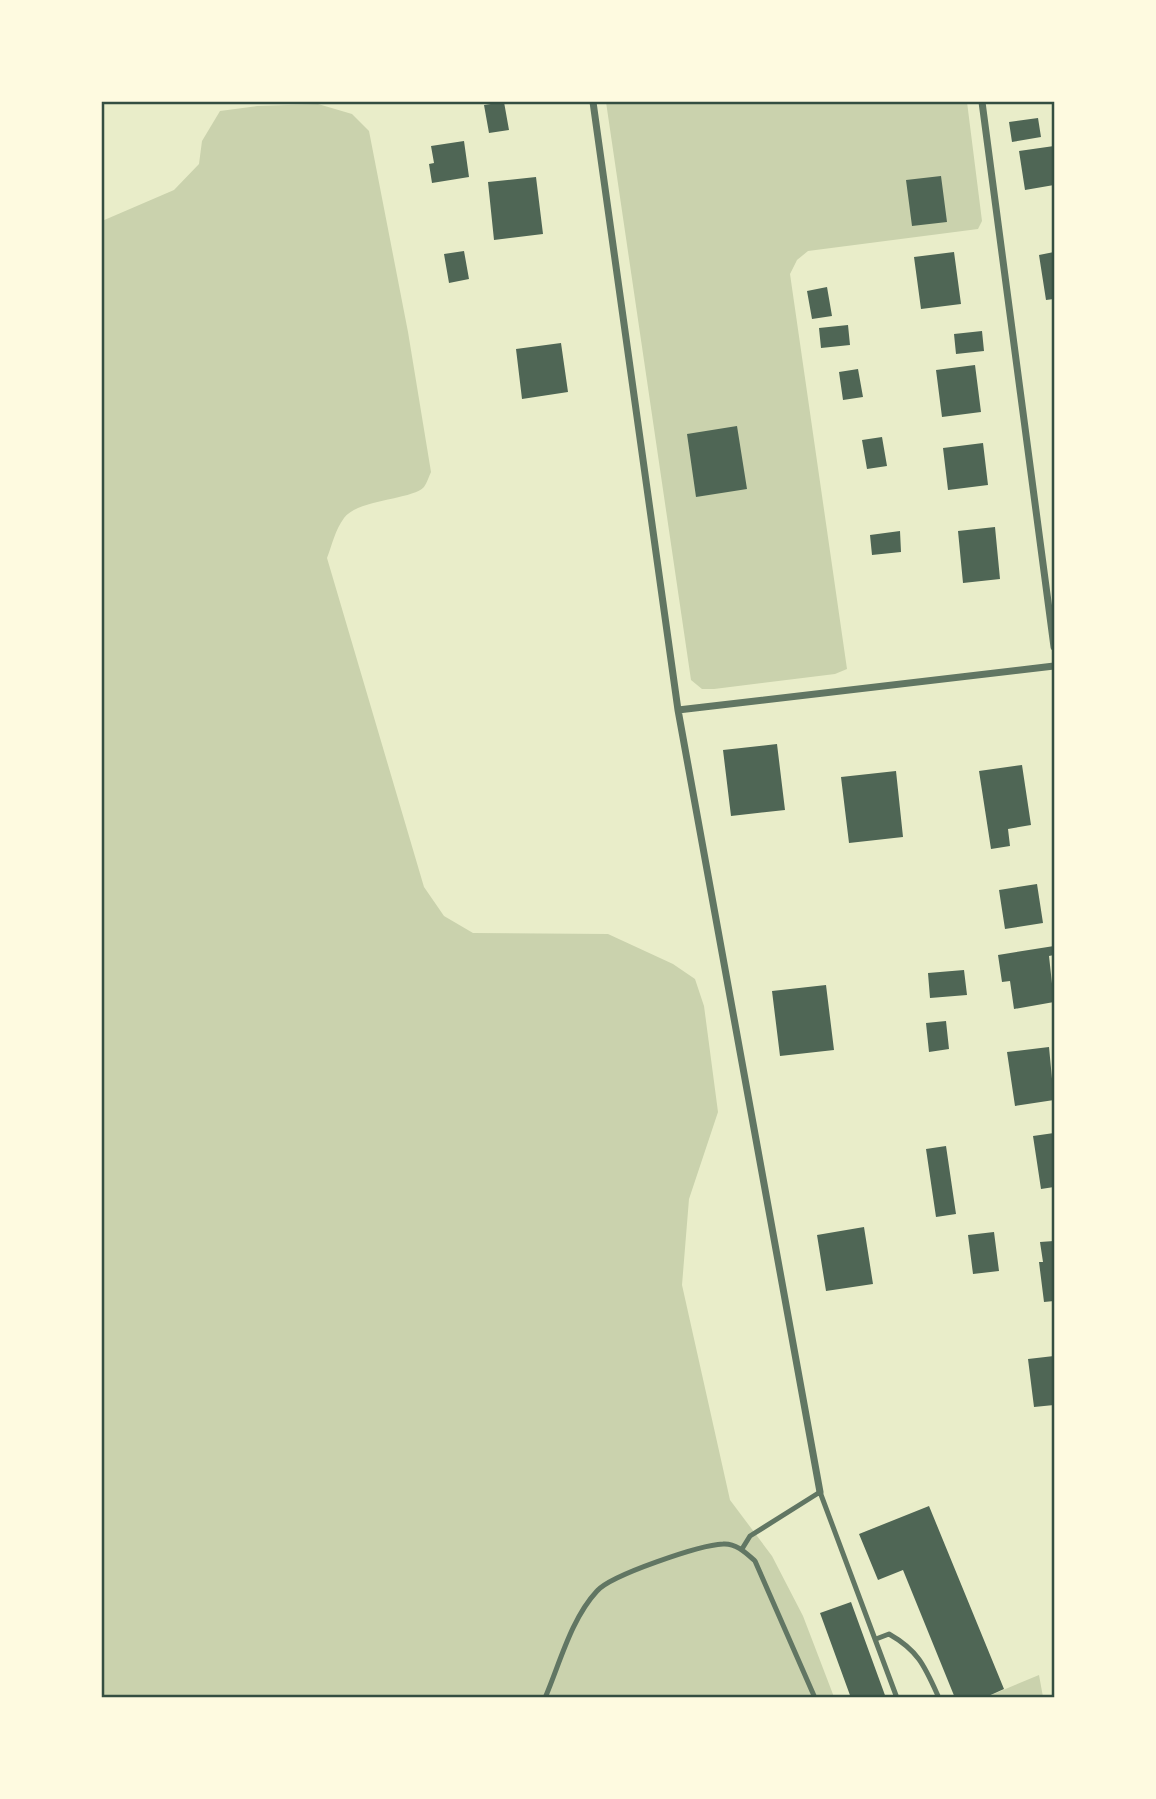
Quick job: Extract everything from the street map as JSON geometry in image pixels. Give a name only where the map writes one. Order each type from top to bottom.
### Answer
[{"type":"street","points":[[593,102],[678,710],[820,1492]]},
{"type":"street","points":[[982,102],[1055,648]]},
{"type":"street","points":[[678,710],[1055,666]]},
{"type":"lane","points":[[742,1549],[750,1536],[820,1492],[897,1698]]},
{"type":"lane","points":[[545,1698],[580,1615],[598,1590],[622,1573],[724,1544],[742,1549],[755,1561],[815,1698]]},
{"type":"lane","points":[[876,1639],[889,1634],[910,1646],[926,1668],[939,1698]]},
{"type":"green space","points":[[606,102],[967,102],[982,221],[978,229],[808,251],[797,260],[790,274],[847,669],[835,674],[714,689],[702,689],[691,680]]},
{"type":"green space","points":[[318,104],[352,114],[369,131],[408,332],[431,472],[424,487],[418,491],[372,503],[351,512],[338,527],[327,558],[424,887],[444,916],[473,933],[608,934],[673,964],[695,979],[704,1006],[718,1112],[689,1199],[682,1285],[730,1500],[772,1556],[803,1616],[834,1697],[102,1698],[102,221],[174,190],[199,164],[202,141],[220,111],[257,106]]},
{"type":"green space","points":[[1039,1675],[1043,1697],[984,1698]]},
{"type":"building","points":[[504,102],[509,130],[489,133],[484,105]]},
{"type":"building","points":[[1038,118],[1041,137],[1012,142],[1009,122]]},
{"type":"building","points":[[464,141],[469,177],[432,183],[429,164],[434,163],[431,146]]},
{"type":"building","points":[[1054,146],[1054,185],[1025,190],[1019,151]]},
{"type":"building","points":[[941,176],[947,222],[912,226],[906,180]]},
{"type":"building","points":[[536,177],[543,234],[494,240],[488,182]]},
{"type":"building","points":[[464,251],[469,279],[449,283],[444,254]]},
{"type":"building","points":[[954,252],[961,304],[921,309],[914,257]]},
{"type":"building","points":[[1054,252],[1054,299],[1046,300],[1039,255]]},
{"type":"building","points":[[827,287],[832,316],[812,319],[807,291]]},
{"type":"building","points":[[848,325],[850,345],[821,348],[819,328]]},
{"type":"building","points":[[982,331],[984,351],[956,354],[954,334]]},
{"type":"building","points":[[561,343],[568,392],[522,399],[516,349]]},
{"type":"building","points":[[975,365],[981,412],[942,417],[936,370]]},
{"type":"building","points":[[858,369],[863,397],[843,400],[839,372]]},
{"type":"building","points":[[737,426],[747,489],[696,497],[687,434]]},
{"type":"building","points":[[882,437],[887,466],[867,469],[862,440]]},
{"type":"building","points":[[983,443],[988,485],[948,490],[943,448]]},
{"type":"building","points":[[995,527],[1000,579],[963,583],[958,531]]},
{"type":"building","points":[[900,531],[901,552],[872,555],[870,535]]},
{"type":"building","points":[[777,744],[785,810],[731,816],[723,750]]},
{"type":"building","points":[[1022,765],[1031,825],[1008,829],[1010,846],[991,849],[979,771]]},
{"type":"building","points":[[896,771],[903,837],[849,843],[841,777]]},
{"type":"building","points":[[1037,884],[1043,923],[1005,929],[999,890]]},
{"type":"building","points":[[1054,946],[1054,955],[1049,956],[1054,1002],[1014,1009],[1010,981],[1002,982],[998,955]]},
{"type":"building","points":[[964,970],[967,995],[930,998],[928,973]]},
{"type":"building","points":[[826,985],[834,1050],[780,1056],[772,991]]},
{"type":"building","points":[[946,1021],[949,1049],[929,1052],[926,1023]]},
{"type":"building","points":[[1049,1047],[1054,1100],[1015,1106],[1007,1052]]},
{"type":"building","points":[[1054,1133],[1054,1187],[1041,1189],[1033,1136]]},
{"type":"building","points":[[946,1146],[956,1214],[936,1217],[926,1149]]},
{"type":"building","points":[[864,1227],[873,1284],[826,1291],[817,1235]]},
{"type":"building","points":[[994,1232],[999,1271],[973,1274],[968,1235]]},
{"type":"building","points":[[1054,1241],[1054,1301],[1044,1302],[1039,1262],[1043,1262],[1040,1242]]},
{"type":"building","points":[[1054,1356],[1054,1405],[1034,1407],[1028,1359]]},
{"type":"building","points":[[929,1506],[1004,1689],[984,1698],[955,1698],[903,1570],[878,1580],[859,1534]]},
{"type":"building","points":[[851,1602],[886,1698],[851,1698],[820,1613]]}]
